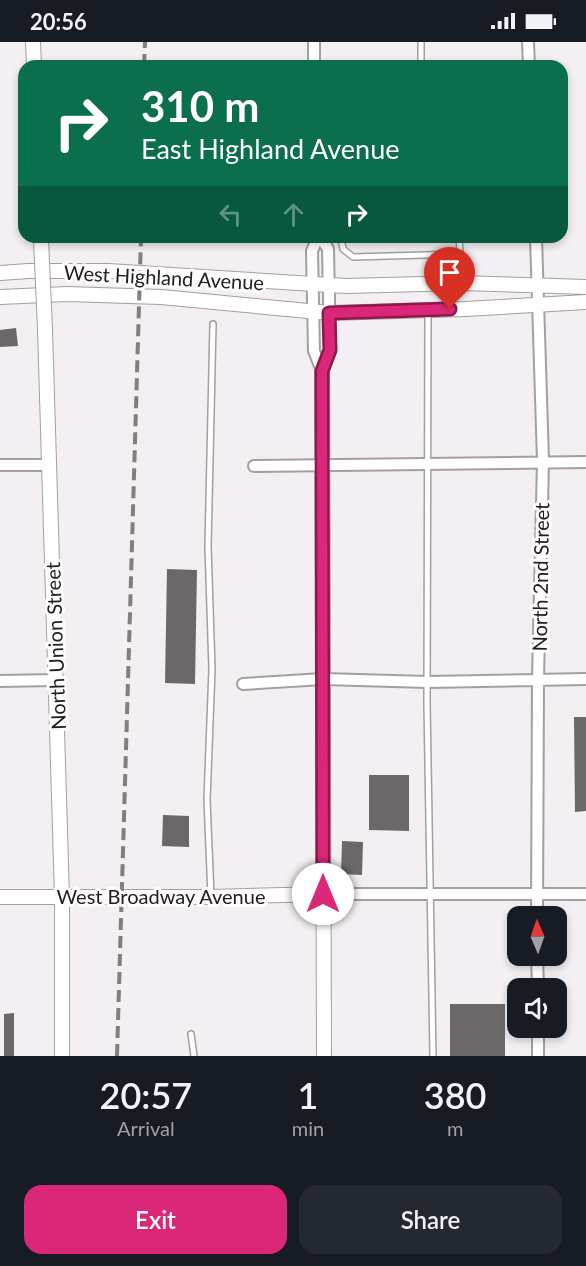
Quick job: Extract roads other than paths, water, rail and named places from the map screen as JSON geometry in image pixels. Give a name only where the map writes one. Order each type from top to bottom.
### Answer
[{"type":"main road","points":[[33,42],[34,60]]},
{"type":"main road","name":"North Union Street","points":[[41,243],[62,897],[62,1056]]},
{"type":"main road","name":"West Highland Avenue","points":[[0,273],[108,271],[328,286],[538,284],[586,287]]},
{"type":"main road","name":"West Highland Avenue","points":[[0,297],[66,294],[160,297],[329,313],[586,302]]},
{"type":"main road","points":[[322,371],[324,1056]]},
{"type":"main road","name":"West Broadway Avenue","points":[[0,897],[211,897],[323,894]]},
{"type":"street","points":[[314,42],[314,60]]},
{"type":"street","points":[[528,42],[529,60]]},
{"type":"street","points":[[316,243],[312,251],[314,351],[322,371]]},
{"type":"street","points":[[322,371],[330,350],[328,249],[324,243]]},
{"type":"street","name":"North 2nd Street","points":[[536,243],[543,461],[538,679],[537,906]]},
{"type":"street","points":[[254,466],[586,462]]},
{"type":"street","points":[[0,465],[50,465]]},
{"type":"street","points":[[243,684],[323,679],[428,682],[586,679]]},
{"type":"street","points":[[0,681],[56,680]]},
{"type":"street","points":[[323,894],[586,894]]},
{"type":"street","points":[[538,1038],[538,1056]]},
{"type":"lane","points":[[421,42],[421,60]]},
{"type":"lane","points":[[342,243],[343,249],[353,257],[460,254]]},
{"type":"lane","points":[[459,243],[462,284]]},
{"type":"lane","points":[[428,310],[428,682],[433,1056]]},
{"type":"lane","points":[[211,897],[207,800],[212,669],[208,546],[213,324]]},
{"type":"lane","points":[[191,1034],[194,1056]]},
{"type":"railway","points":[[144,60],[145,42]]},
{"type":"railway","points":[[117,1056],[141,243]]}]
